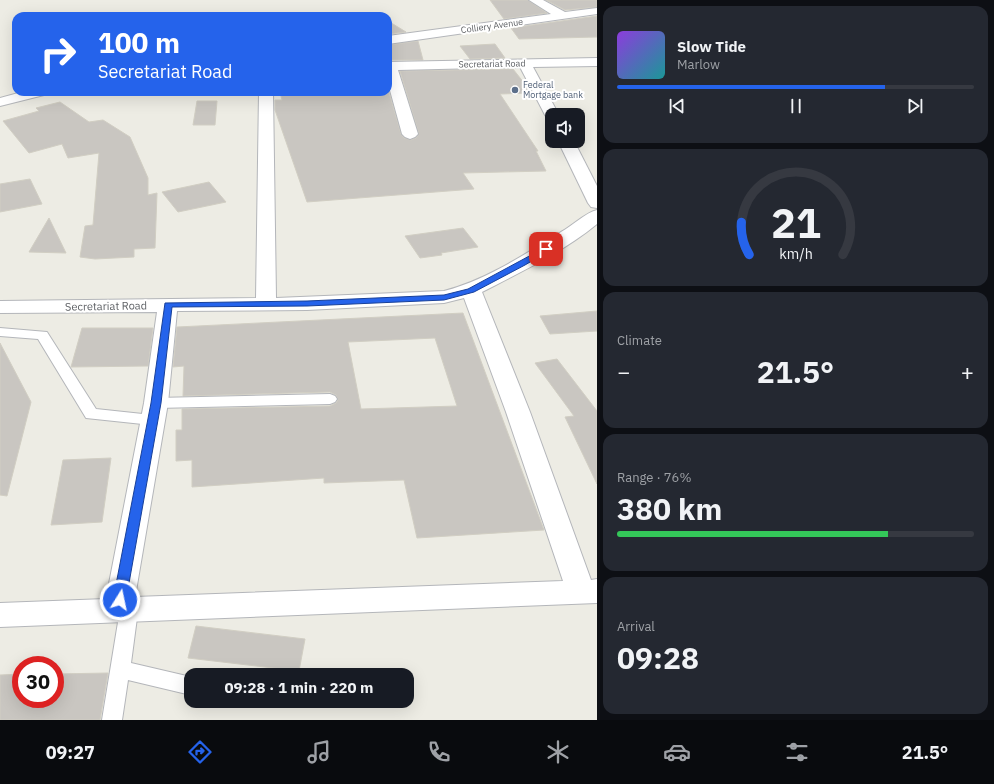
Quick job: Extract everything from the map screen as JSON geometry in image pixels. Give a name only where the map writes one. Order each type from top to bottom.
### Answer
[{"type":"street","points":[[535,0],[564,16]]},
{"type":"street","name":"Colliery Avenue","points":[[392,39],[597,11]]},
{"type":"street","name":"Secretariat Road","points":[[392,66],[597,62]]},
{"type":"street","points":[[524,63],[548,108]]},
{"type":"street","points":[[392,76],[410,134]]},
{"type":"street","points":[[0,102],[23,96]]},
{"type":"street","points":[[266,96],[266,304]]},
{"type":"street","points":[[570,148],[597,203]]},
{"type":"street","name":"Secretariat Road","points":[[0,307],[266,304],[444,297],[471,290],[522,264],[581,228],[597,215]]},
{"type":"street","points":[[0,615],[589,591],[471,290]]},
{"type":"street","points":[[123,610],[154,412],[168,305]]},
{"type":"lane","points":[[0,332],[42,335],[91,414],[154,412],[330,399]]},
{"type":"lane","points":[[112,720],[120,669],[123,610]]},
{"type":"lane","points":[[120,669],[184,684]]},
{"type":"building","points":[[490,0],[528,0],[547,13],[504,19]]},
{"type":"building","points":[[546,0],[597,0],[597,7],[565,10]]},
{"type":"building","points":[[597,16],[597,37],[519,39],[511,28]]},
{"type":"building","points":[[392,23],[406,32],[392,34]]},
{"type":"building","points":[[418,41],[423,60],[392,60],[392,44]]},
{"type":"building","points":[[495,44],[505,58],[470,59],[460,46]]},
{"type":"building","points":[[513,69],[532,93],[500,94],[538,151],[536,151],[546,171],[463,173],[474,189],[307,202],[275,110],[275,100],[282,100],[281,96],[390,96],[401,134],[404,138],[411,140],[416,138],[419,134],[400,71]]},
{"type":"building","points":[[197,101],[217,101],[215,125],[193,125]]},
{"type":"building","points":[[60,102],[89,122],[103,120],[130,137],[148,178],[148,195],[157,193],[155,248],[134,249],[134,257],[95,259],[80,257],[85,226],[93,225],[99,153],[68,158],[62,144],[29,153],[3,121],[39,111],[36,108]]},
{"type":"building","points":[[30,179],[42,204],[0,212],[0,184]]},
{"type":"building","points":[[209,182],[226,202],[178,212],[162,192]]},
{"type":"building","points":[[49,218],[66,253],[29,252]]},
{"type":"building","points":[[463,228],[478,247],[420,258],[405,236]]},
{"type":"building","points":[[597,311],[597,331],[550,334],[540,316]]},
{"type":"building","points":[[463,313],[544,530],[417,538],[404,480],[324,483],[324,478],[192,487],[192,460],[176,461],[176,430],[182,430],[182,409],[330,406],[338,400],[336,395],[330,392],[183,396],[184,366],[173,367],[177,327]],"holes":[[[435,338],[457,406],[361,409],[348,342]]]},
{"type":"building","points":[[82,328],[153,328],[148,366],[71,367]]},
{"type":"building","points":[[0,343],[31,402],[7,496],[0,495]]},
{"type":"building","points":[[557,359],[597,411],[597,484],[565,417],[574,416],[535,363]]},
{"type":"building","points":[[111,458],[102,522],[51,525],[63,460]]},
{"type":"building","points":[[196,626],[305,639],[300,668],[273,668],[188,658]]},
{"type":"building","points":[[108,673],[100,720],[0,720],[0,675],[12,674],[12,708],[64,708],[64,674]]},
{"type":"place","name":"Federal Mortgage bank","points":[[515,90]]},
{"type":"route","points":[[120,600],[156,403],[168,305],[307,304],[444,297],[471,290],[522,264],[546,249]]}]
